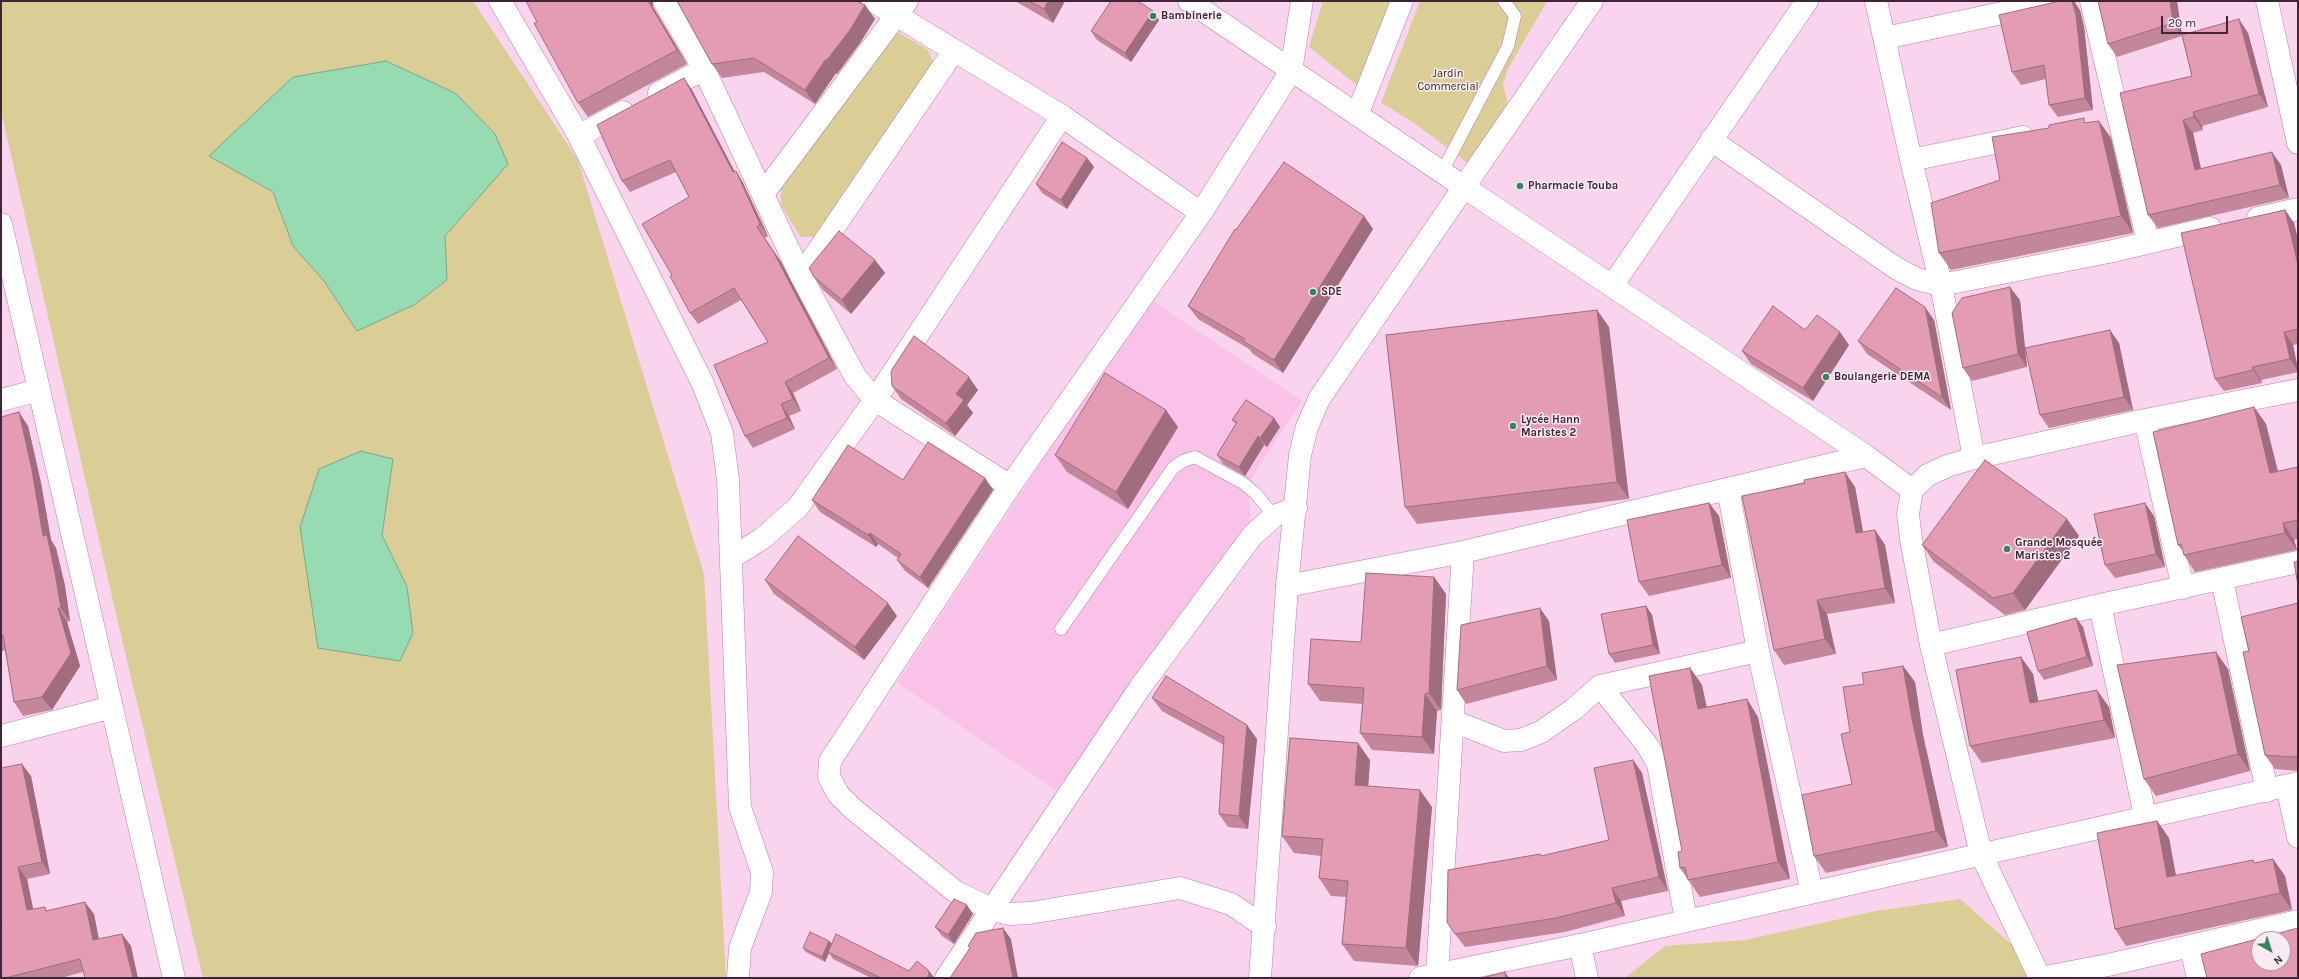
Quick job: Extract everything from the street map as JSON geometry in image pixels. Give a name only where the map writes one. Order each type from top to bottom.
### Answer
[{"type":"street","points":[[500,1],[579,136],[703,384],[722,433],[728,480],[740,806],[762,872],[761,892],[740,948],[738,978]]},
{"type":"street","points":[[664,1],[704,69],[801,276],[855,376],[875,400],[1010,486]]},
{"type":"street","points":[[873,1],[902,9],[953,52],[1062,116],[1201,213]]},
{"type":"street","points":[[1189,1],[1291,71],[1866,456],[1912,490]]},
{"type":"street","points":[[1265,927],[1231,904],[1180,888],[1030,913],[1010,914],[993,910],[956,892],[871,824],[838,794],[829,777],[830,761],[1010,486],[1201,213],[1291,71],[1302,1]]},
{"type":"street","points":[[1357,115],[1402,1]]},
{"type":"street","points":[[1260,978],[1265,927],[1287,586],[1296,508],[1300,455],[1307,427],[1319,399],[1592,1]]},
{"type":"street","points":[[1612,286],[1710,140],[1807,1]]},
{"type":"street","points":[[1876,1],[1910,160],[1942,285],[1974,458]]},
{"type":"street","points":[[1885,38],[2058,1]]},
{"type":"street","points":[[2091,1],[2110,120],[2148,242]]},
{"type":"street","points":[[2267,1],[2298,143]]},
{"type":"street","points":[[763,194],[902,9]]},
{"type":"street","points":[[801,276],[953,52]]},
{"type":"street","points":[[579,136],[704,69]]},
{"type":"street","points":[[730,558],[763,538],[798,507],[875,400],[1062,116]]},
{"type":"street","points":[[1910,160],[2041,134]]},
{"type":"street","points":[[1710,140],[1896,268],[1918,279],[1942,285],[2298,209]]},
{"type":"street","points":[[1,224],[174,978]]},
{"type":"street","points":[[1,400],[39,390]]},
{"type":"street","points":[[2298,390],[2145,420],[1974,458],[1947,466],[1928,476],[1912,490],[1908,520],[1931,645],[1981,854],[2040,978],[2191,947],[2298,921]]},
{"type":"street","points":[[2145,420],[2183,588]]},
{"type":"street","points":[[1287,586],[1464,552],[1866,456]]},
{"type":"street","points":[[1728,489],[1758,651],[1812,892]]},
{"type":"street","points":[[946,978],[993,910],[1139,689],[1252,536],[1274,516],[1296,508]]},
{"type":"street","points":[[1464,552],[1453,721],[1428,976],[1580,945],[2145,816],[2284,787]]},
{"type":"street","points":[[1931,645],[2100,605],[2222,580],[2298,562]]},
{"type":"street","points":[[2222,580],[2298,837]]},
{"type":"street","points":[[2100,605],[2145,816]]},
{"type":"street","points":[[1453,721],[1504,742],[1521,740],[1541,732],[1574,709],[1600,686],[1758,651]]},
{"type":"street","points":[[1600,686],[1647,744],[1658,764],[1686,920]]},
{"type":"street","points":[[1,736],[112,707]]},
{"type":"street","points":[[1580,945],[1587,978]]},
{"type":"street","points":[[2191,947],[2198,978]]},
{"type":"lane","points":[[1442,172],[1508,46],[1515,16],[1504,1]]},
{"type":"lane","points":[[1061,629],[1173,468],[1183,461],[1195,457],[1243,483],[1256,494],[1274,516]]},
{"type":"shaded area","points":[[386,61],[455,93],[495,134],[508,164],[445,236],[447,280],[414,305],[357,331],[324,281],[293,246],[273,192],[209,156],[293,77]]},
{"type":"shaded area","points":[[1148,298],[1302,401],[1252,478],[1249,499],[1251,526],[1056,790],[897,683]]},
{"type":"shaded area","points":[[361,451],[393,459],[382,535],[407,587],[413,633],[400,661],[318,648],[300,527],[319,469]]},
{"type":"green space","points":[[1,1],[473,1],[578,160],[704,574],[726,978],[203,978],[119,627],[1,111]],"holes":[[[386,61],[455,93],[454,225],[445,236],[447,280],[414,305],[391,315],[324,281],[293,246],[273,192],[209,155]],[[393,459],[382,535],[407,587],[413,633],[319,469]]]},
{"type":"green space","points":[[1323,1],[1397,1],[1363,90],[1309,47]]},
{"type":"green space","name":"Jardin Commercial","points":[[1420,1],[1547,1],[1508,69],[1503,84],[1509,109],[1469,164],[1413,122],[1381,103]]},
{"type":"green space","points":[[899,33],[928,50],[934,63],[814,237],[801,237],[781,205],[781,187],[889,35]]},
{"type":"green space","points":[[1960,899],[2020,952],[2032,978],[1625,978],[1665,946],[1745,940],[1876,911]]},
{"type":"building","points":[[526,1],[648,1],[677,50],[578,103],[534,23],[537,22]]},
{"type":"building","points":[[677,1],[856,1],[865,5],[850,30],[827,60],[826,59],[805,90],[754,58],[712,64]]},
{"type":"building","points":[[1029,1],[1048,1],[1044,9]]},
{"type":"building","points":[[1111,1],[1138,1],[1153,11],[1125,53],[1091,31]]},
{"type":"building","points":[[2060,1],[2072,1],[2076,15],[2085,98],[2049,105],[2044,65],[2012,72],[1999,15]]},
{"type":"building","points":[[2098,1],[2170,1],[2173,23],[2108,44]]},
{"type":"building","points":[[2239,19],[2259,94],[2193,112],[2194,117],[2183,120],[2195,170],[2272,152],[2280,185],[2148,215],[2120,93],[2192,76],[2182,35]]},
{"type":"building","points":[[684,78],[733,172],[736,171],[760,224],[757,227],[773,251],[829,358],[785,382],[793,399],[781,404],[787,418],[745,436],[714,365],[768,342],[734,288],[690,313],[670,276],[672,275],[642,224],[689,197],[670,160],[622,181],[597,125]]},
{"type":"building","points":[[2084,118],[2084,123],[2099,121],[2121,216],[1939,253],[1931,203],[2000,180],[1992,137],[2049,128],[2049,125]]},
{"type":"building","points":[[1062,142],[1087,158],[1061,200],[1036,184]]},
{"type":"building","points":[[1284,162],[1364,216],[1274,360],[1243,341],[1245,339],[1188,306],[1235,229],[1236,230]]},
{"type":"building","points":[[2285,210],[2298,265],[2298,329],[2284,332],[2290,359],[2252,367],[2253,370],[2215,379],[2181,233]]},
{"type":"building","points":[[839,231],[875,260],[842,300],[814,277],[809,268]]},
{"type":"building","points":[[2010,287],[2018,354],[1963,368],[1952,313],[1962,298]]},
{"type":"building","points":[[1896,288],[1925,307],[1942,397],[1858,341]]},
{"type":"building","points":[[1773,306],[1805,330],[1817,315],[1840,332],[1803,388],[1742,351]]},
{"type":"building","name":"Lycée Hann Maristes 2","points":[[1597,310],[1617,482],[1405,507],[1386,335]]},
{"type":"building","points":[[2110,330],[2124,397],[2040,415],[2025,348]]},
{"type":"building","points":[[914,336],[969,377],[956,394],[964,400],[946,423],[892,386],[891,371]]},
{"type":"building","points":[[1105,373],[1166,410],[1116,492],[1055,455]]},
{"type":"building","points":[[1246,400],[1274,418],[1260,438],[1258,436],[1239,467],[1217,455],[1237,422],[1232,420]]},
{"type":"building","points":[[2254,407],[2270,473],[2298,467],[2298,520],[2283,523],[2285,533],[2184,555],[2181,544],[2178,545],[2153,432]]},
{"type":"building","points":[[19,412],[32,470],[43,536],[47,535],[55,573],[61,608],[58,608],[71,653],[42,697],[14,702],[3,635],[1,636],[1,417]]},
{"type":"building","points":[[928,442],[985,478],[920,577],[897,560],[901,554],[870,533],[868,535],[812,500],[848,445],[903,480]]},
{"type":"building","name":"Grande Mosquée Maristes 2","points":[[1985,460],[2067,519],[2013,593],[1993,598],[1922,545]]},
{"type":"building","points":[[1845,472],[1856,533],[1875,530],[1885,588],[1817,600],[1825,639],[1774,650],[1742,496],[1805,483],[1804,480]]},
{"type":"building","points":[[1709,503],[1722,565],[1639,582],[1627,520]]},
{"type":"building","points":[[2145,503],[2156,554],[2105,565],[2094,514]]},
{"type":"building","points":[[798,536],[888,603],[855,647],[765,580]]},
{"type":"building","points":[[2298,561],[2298,585],[2294,562]]},
{"type":"building","points":[[1366,573],[1434,577],[1429,693],[1425,694],[1422,737],[1360,733],[1364,688],[1308,684],[1311,639],[1361,642]]},
{"type":"building","points":[[2298,603],[2298,756],[2265,755],[2243,652],[2249,651],[2241,617]]},
{"type":"building","points":[[1646,606],[1653,645],[1609,654],[1601,614]]},
{"type":"building","points":[[1540,608],[1547,666],[1457,690],[1461,625]]},
{"type":"building","points":[[2076,618],[2087,657],[2038,671],[2027,632]]},
{"type":"building","points":[[2216,652],[2238,754],[2144,779],[2117,665]]},
{"type":"building","points":[[2021,657],[2030,703],[2097,690],[2104,720],[1970,746],[1956,670]]},
{"type":"building","points":[[1903,666],[1912,719],[1936,831],[1814,856],[1802,795],[1852,784],[1841,734],[1850,732],[1843,687],[1864,684],[1862,673]]},
{"type":"building","points":[[1690,668],[1698,709],[1747,699],[1778,862],[1688,880],[1685,867],[1680,868],[1678,852],[1682,851],[1649,676]]},
{"type":"building","points":[[1166,676],[1247,725],[1239,816],[1219,814],[1224,737],[1152,698]]},
{"type":"building","points":[[1290,738],[1358,743],[1355,785],[1420,790],[1406,948],[1342,944],[1348,881],[1319,878],[1323,839],[1282,836]]},
{"type":"building","points":[[1633,760],[1659,877],[1612,888],[1616,903],[1556,918],[1455,934],[1447,922],[1448,870],[1540,854],[1541,856],[1609,840],[1594,768]]},
{"type":"building","points":[[22,764],[42,862],[18,867],[27,910],[45,907],[46,911],[85,902],[93,940],[122,934],[133,978],[85,978],[80,959],[1,978],[1,768]]},
{"type":"building","points":[[2157,821],[2167,877],[2253,860],[2254,863],[2273,859],[2280,893],[2115,929],[2097,833]]},
{"type":"building","points":[[954,899],[967,905],[948,935],[935,927]]},
{"type":"building","points":[[1003,928],[1013,978],[950,978],[970,948],[968,946],[976,933]]},
{"type":"building","points":[[2298,928],[2298,978],[2207,978],[2201,954],[2251,941],[2251,971],[2291,971],[2291,931],[2287,931]]},
{"type":"building","points":[[810,932],[829,941],[822,957],[803,948]]},
{"type":"building","points":[[836,934],[909,971],[917,961],[928,970],[929,975],[927,978],[881,978],[828,952]]},
{"type":"building","points":[[1505,972],[1506,978],[1482,978]]},
{"type":"place","name":"Bambinerie","points":[[1153,16]]},
{"type":"place","name":"Pharmacie Touba","points":[[1520,186]]},
{"type":"place","name":"SDE","points":[[1313,292]]},
{"type":"place","name":"Boulangerie DEMA","points":[[1826,377]]},
{"type":"place","name":"Lycée Hann Maristes 2","points":[[1513,426]]},
{"type":"place","name":"Grande Mosquée Maristes 2","points":[[2007,549]]}]
